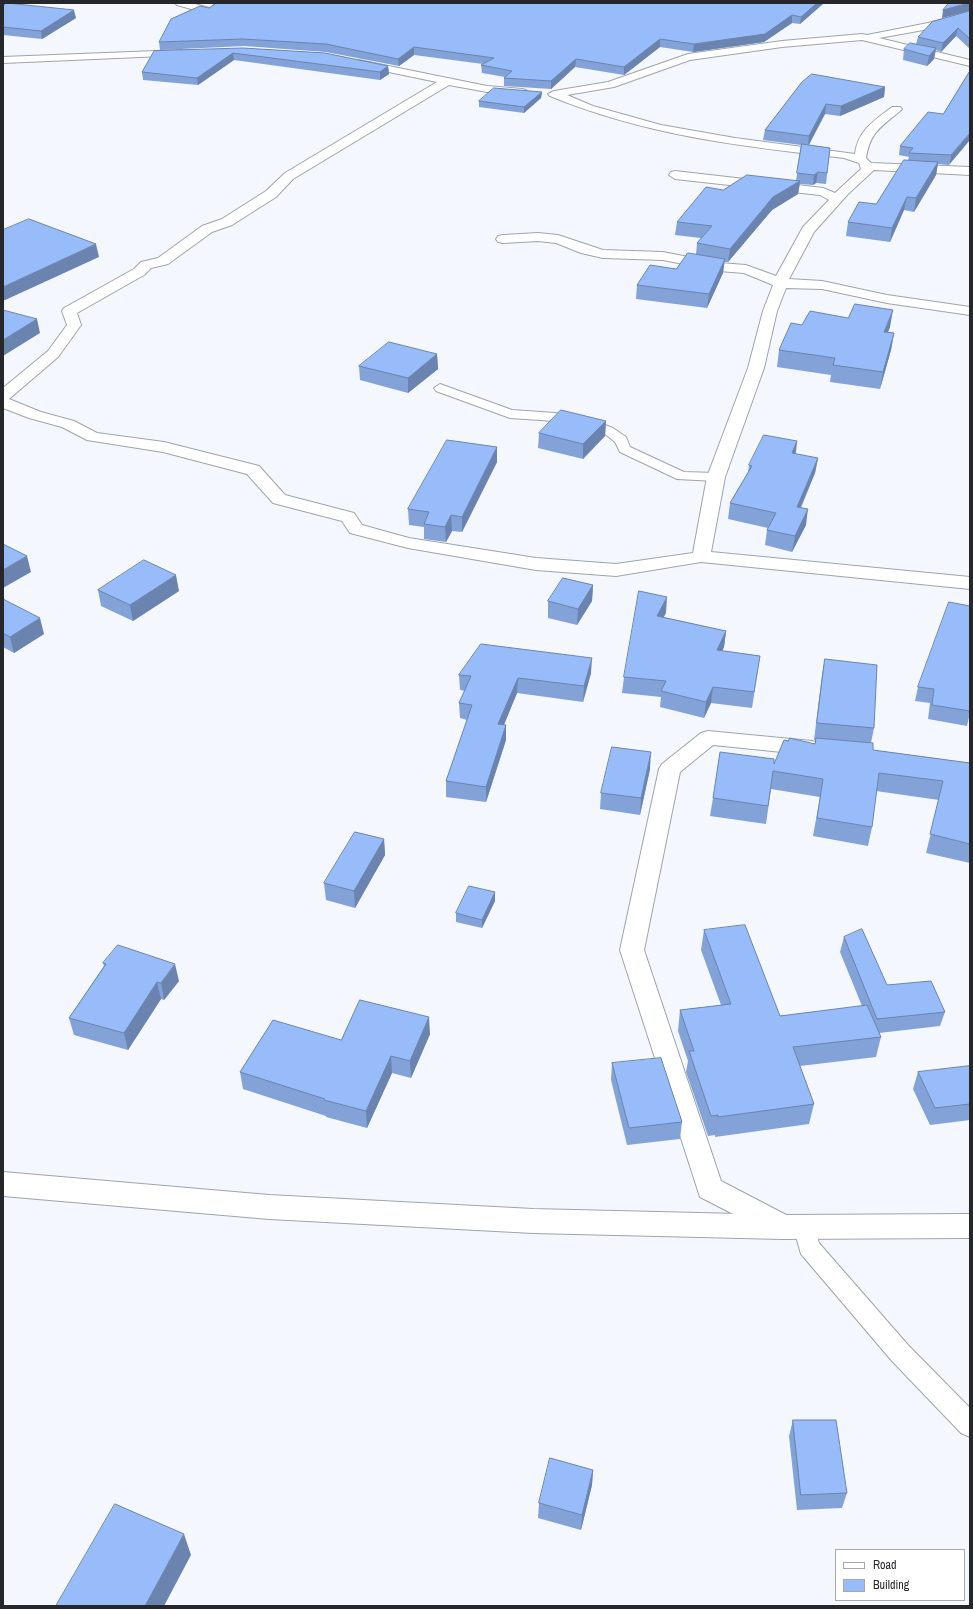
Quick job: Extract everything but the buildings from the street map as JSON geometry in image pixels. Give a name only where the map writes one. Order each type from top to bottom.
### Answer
[{"type":"street","points":[[180,3],[210,11]]},
{"type":"street","points":[[348,61],[487,89],[542,93],[610,85],[688,57],[782,44],[862,37],[929,26],[970,15]]},
{"type":"street","points":[[862,37],[970,63]]},
{"type":"street","points":[[3,60],[189,53]]},
{"type":"street","points":[[3,68],[20,60]]},
{"type":"street","points":[[3,396],[53,354],[74,325],[69,311],[139,272],[146,266],[163,261],[207,229],[227,222],[271,194],[288,176],[447,81]]},
{"type":"street","points":[[542,93],[670,131],[719,140],[846,155],[863,163],[970,171]]},
{"type":"street","points":[[701,557],[716,477],[756,368],[780,282],[808,230],[837,199],[868,170],[863,163],[866,134],[873,126],[896,109]]},
{"type":"street","points":[[675,175],[823,192],[837,199]]},
{"type":"street","points":[[503,239],[538,237],[558,239],[586,250],[603,254],[663,256],[719,267],[746,268],[780,282],[822,285],[887,298],[970,311]]},
{"type":"street","points":[[3,402],[35,415],[68,424],[93,437],[164,447],[253,470],[279,498],[304,507],[348,517],[356,529],[408,543],[536,564],[616,570],[701,557],[970,582]]},
{"type":"street","points":[[793,1227],[710,1189],[632,950],[670,769],[708,738],[832,750]]},
{"type":"street","points":[[3,1184],[269,1207],[517,1221],[793,1227],[970,1226]]},
{"type":"lane","points":[[440,388],[510,414],[555,417],[585,422],[609,431],[621,440],[626,449],[682,476],[716,477]]},
{"type":"lane","points":[[793,1227],[900,1353],[970,1425]]}]
